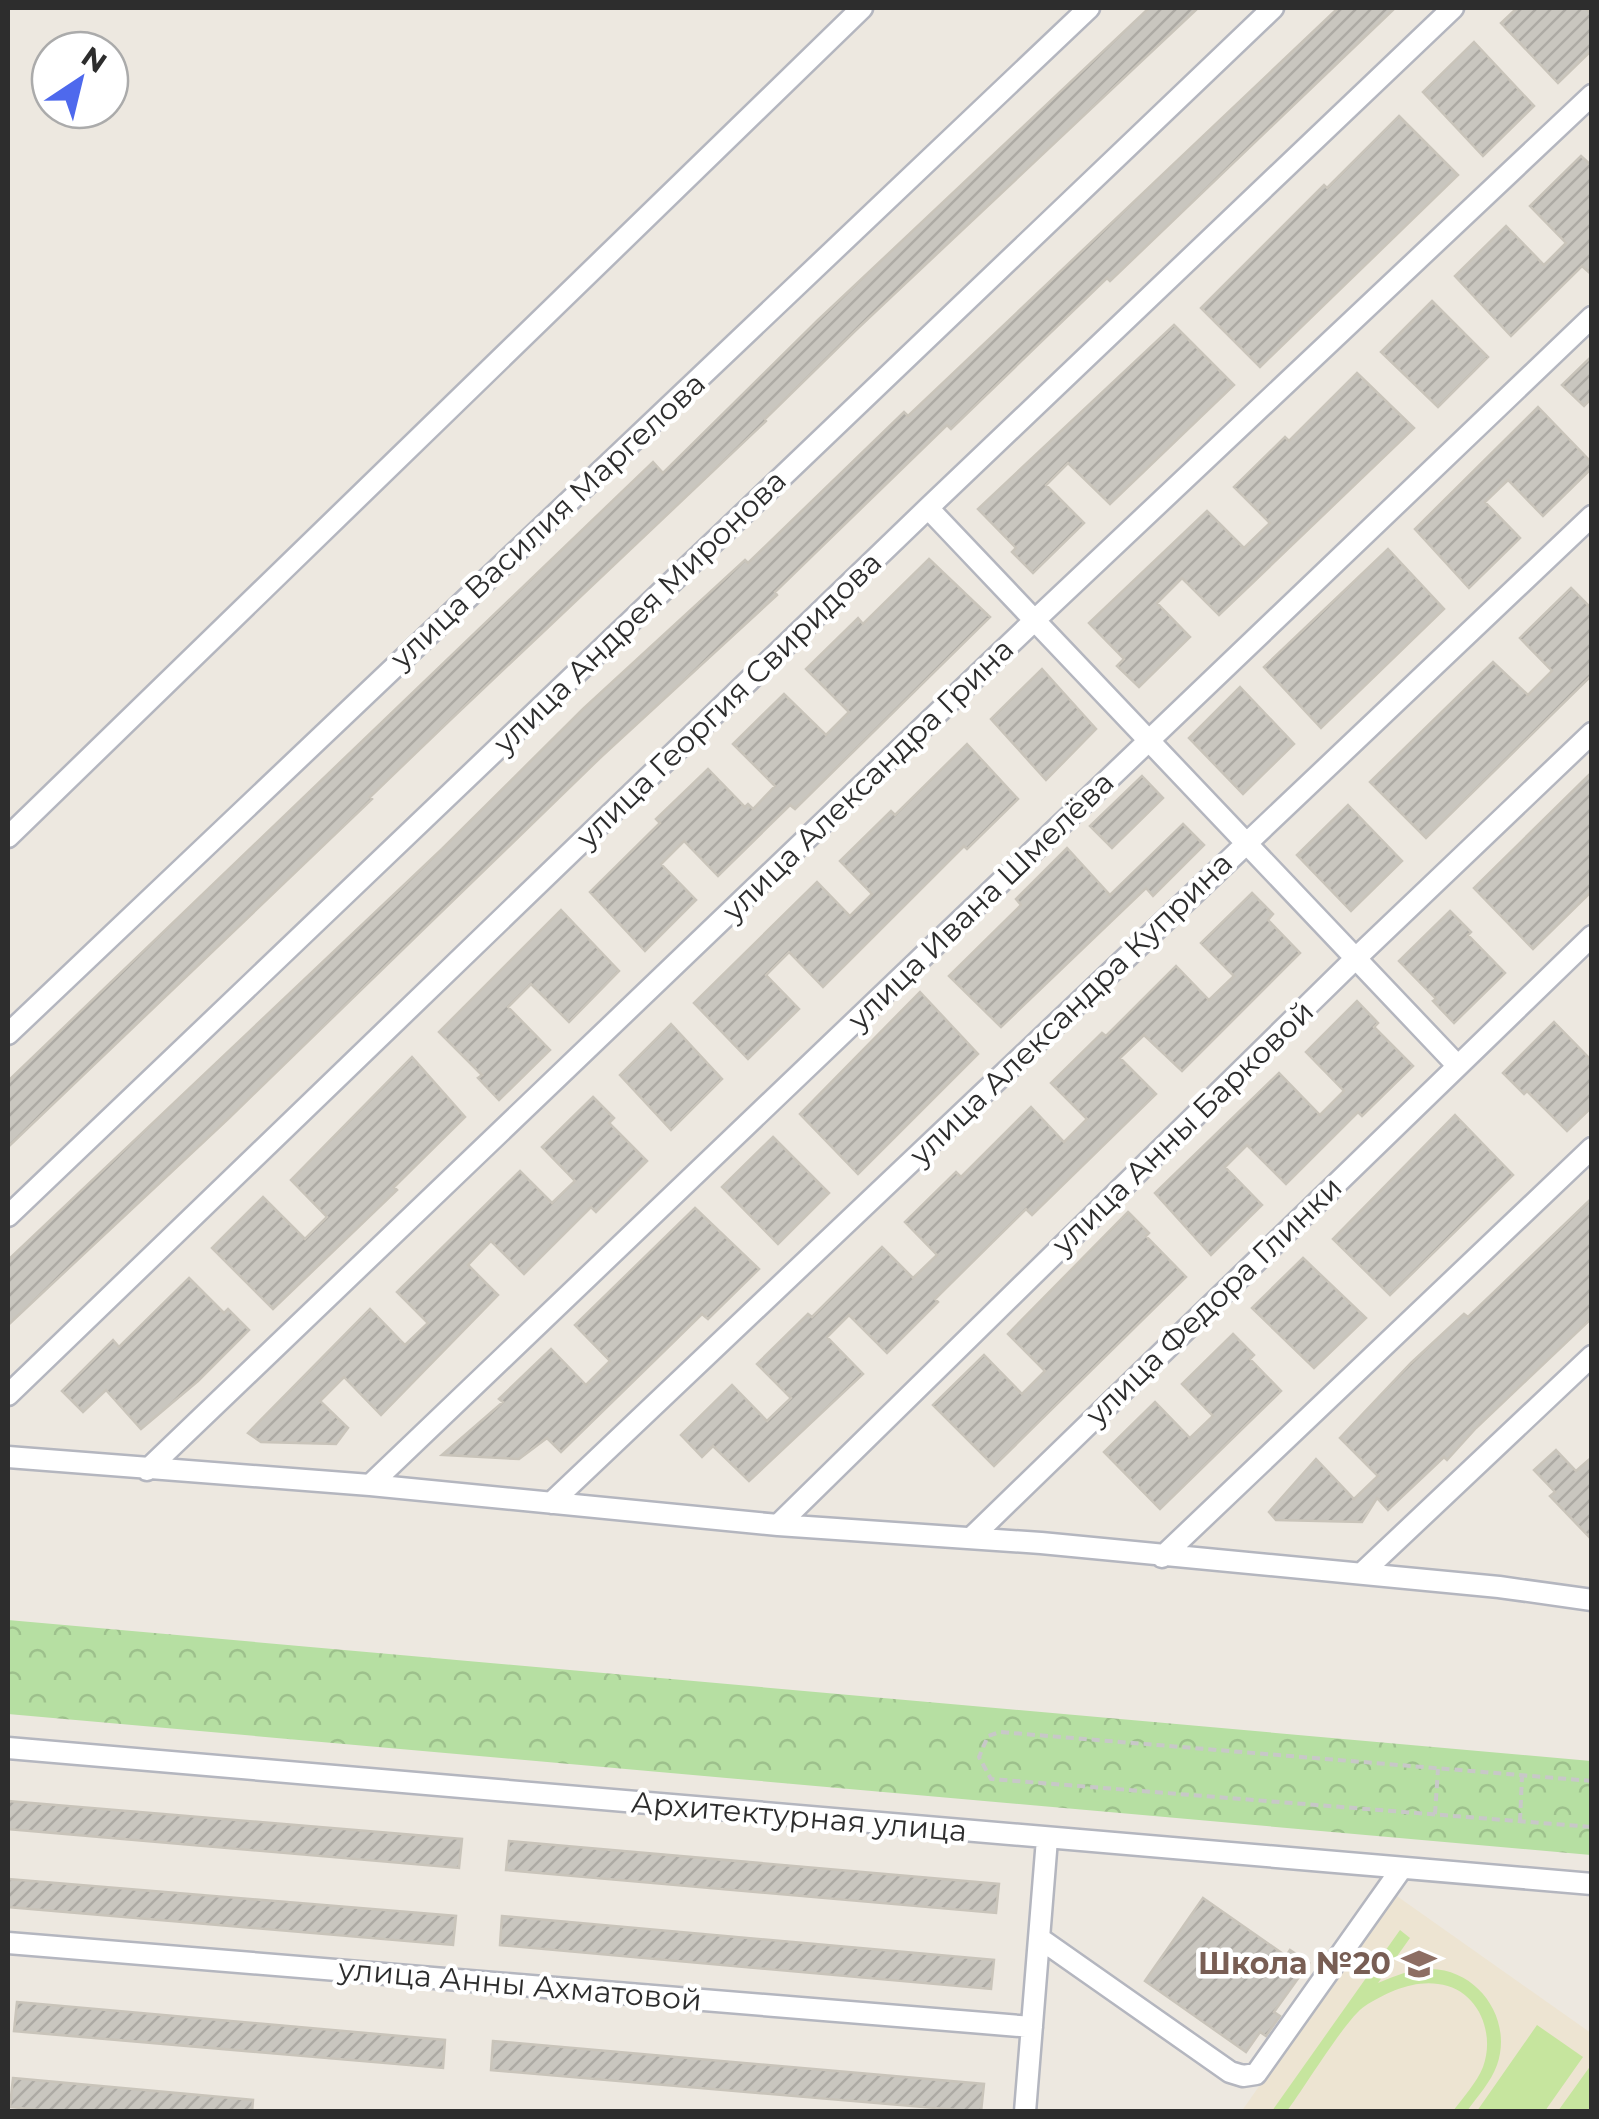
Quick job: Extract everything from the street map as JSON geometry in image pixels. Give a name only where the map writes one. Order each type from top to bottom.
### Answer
[{"type":"street","points":[[8,838],[862,8]]},
{"type":"street","name":"улица Василия Маргелова","points":[[8,1034],[1089,8]]},
{"type":"street","name":"улица Андрея Миронова","points":[[8,1216],[1273,8]]},
{"type":"street","name":"улица Георгия Свиридова","points":[[8,1395],[1453,8]]},
{"type":"street","name":"улица Александра Грина","points":[[148,1470],[1036,620],[1592,95]]},
{"type":"street","name":"улица Ивана Шмелёва","points":[[370,1485],[1592,317]]},
{"type":"street","points":[[928,508],[1457,1065]]},
{"type":"street","name":"улица Александра Куприна","points":[[551,1503],[1592,516]]},
{"type":"street","name":"улица Анны Барковой","points":[[778,1525],[1356,958],[1592,734]]},
{"type":"street","name":"улица Федора Глинки","points":[[971,1538],[1592,936]]},
{"type":"street","points":[[1162,1557],[1592,1148]]},
{"type":"street","points":[[1362,1573],[1592,1356]]},
{"type":"street","points":[[8,1457],[370,1485],[778,1525],[1362,1573],[1592,1600]]},
{"type":"street","name":"Архитектурная улица","points":[[8,1748],[1592,1884]]},
{"type":"street","points":[[1025,2112],[1047,1839]]},
{"type":"street","points":[[1039,1938],[1230,2072],[1242,2076],[1256,2074],[1402,1868]]},
{"type":"street","name":"улица Анны Ахматовой","points":[[8,1943],[1032,2027]]},
{"type":"path","points":[[1592,1781],[1000,1732],[988,1736],[979,1757],[991,1779],[1592,1827]]},
{"type":"path","points":[[1435,1814],[1438,1768]]},
{"type":"path","points":[[1520,1821],[1522,1775]]},
{"type":"shaded area","name":"Школа №20","points":[[1394,1894],[1591,2033],[1591,2111],[1241,2112]]},
{"type":"green space","points":[[8,1620],[1591,1761],[1591,1855],[8,1714]]},
{"type":"green space","points":[[1400,1930],[1410,1938],[1378,1983],[1418,1970],[1448,1972],[1477,1988],[1496,2015],[1501,2048],[1484,2089],[1467,2111],[1453,2111],[1483,2067],[1485,2026],[1473,2003],[1452,1987],[1419,1984],[1390,1992],[1365,2006],[1287,2111],[1272,2111]]},
{"type":"green space","points":[[1537,2025],[1583,2057],[1545,2111],[1477,2111]]},
{"type":"green space","points":[[1591,2065],[1591,2111],[1558,2111]]},
{"type":"building","points":[[1149,8],[1198,8],[856,330],[766,421],[8,1147],[8,1081],[653,462],[663,473],[817,321]]},
{"type":"building","points":[[1338,8],[1395,8],[951,429],[947,425],[775,592],[777,595],[602,756],[229,1118],[8,1325],[8,1260],[442,849],[583,709],[745,560],[748,563],[904,412],[908,416]]},
{"type":"building","points":[[1517,8],[1585,8],[1592,14],[1592,50],[1558,83],[1501,23]]},
{"type":"building","points":[[1474,42],[1534,106],[1483,156],[1423,92]]},
{"type":"building","points":[[1399,116],[1458,175],[1260,367],[1201,308]]},
{"type":"building","points":[[1581,156],[1592,166],[1592,275],[1582,266],[1511,336],[1455,276],[1506,226],[1544,265],[1566,243],[1530,206]]},
{"type":"building","points":[[1432,301],[1488,357],[1438,407],[1381,352]]},
{"type":"building","points":[[1174,325],[1234,385],[1110,504],[1068,463],[1046,485],[1084,523],[1033,573],[1012,552],[1016,548],[978,509]]},
{"type":"building","points":[[1592,356],[1592,398],[1584,406],[1562,385]]},
{"type":"building","points":[[1357,373],[1414,428],[1219,615],[1182,578],[1157,603],[1190,637],[1139,687],[1117,666],[1124,659],[1089,623],[1207,511],[1244,548],[1270,523],[1234,487],[1285,437],[1289,441]]},
{"type":"building","points":[[1538,407],[1592,463],[1592,468],[1543,516],[1508,480],[1485,502],[1520,538],[1469,588],[1415,529]]},
{"type":"building","points":[[1388,549],[1444,609],[1321,728],[1264,667]]},
{"type":"building","points":[[929,559],[990,617],[795,809],[790,805],[718,876],[684,841],[661,864],[696,900],[645,951],[590,892],[708,769],[745,807],[748,804],[753,809],[775,786],[733,744],[784,694],[826,735],[849,712],[806,669],[858,618],[863,624]]},
{"type":"building","points":[[1571,588],[1592,609],[1592,675],[1426,838],[1370,782],[1493,662],[1528,695],[1552,671],[1520,638]]},
{"type":"building","points":[[1042,669],[1096,729],[1046,780],[991,719]]},
{"type":"building","points":[[1240,687],[1294,744],[1243,794],[1189,738]]},
{"type":"building","points":[[967,744],[1018,799],[967,849],[964,846],[823,987],[789,952],[766,975],[799,1009],[748,1059],[694,1003],[817,882],[850,916],[872,894],[840,861],[891,811],[895,815]]},
{"type":"building","points":[[1592,772],[1592,891],[1533,949],[1474,888]]},
{"type":"building","points":[[1142,776],[1163,798],[1112,848],[1090,826]]},
{"type":"building","points":[[1348,805],[1402,861],[1351,911],[1297,855]]},
{"type":"building","points":[[1183,824],[1204,845],[1153,896],[1146,888],[1001,1027],[949,976],[1021,905],[1016,899],[1067,848],[1110,895]]},
{"type":"building","points":[[1252,893],[1273,914],[1268,920],[1300,953],[1182,1071],[1144,1035],[1120,1058],[1156,1094],[1032,1215],[1026,1209],[887,1353],[849,1315],[827,1337],[863,1374],[749,1481],[713,1446],[702,1457],[681,1435],[732,1385],[767,1421],[791,1398],[757,1364],[808,1314],[812,1317],[882,1247],[913,1278],[937,1255],[905,1222],[956,1172],[961,1177],[1031,1107],[1064,1142],[1087,1119],[1051,1083],[1102,1033],[1106,1036],[1176,966],[1209,1000],[1234,976],[1201,943]]},
{"type":"building","points":[[561,910],[619,971],[569,1022],[531,984],[508,1007],[550,1050],[499,1100],[478,1078],[482,1075],[439,1032]]},
{"type":"building","points":[[1450,911],[1505,973],[1454,1023],[1399,961]]},
{"type":"building","points":[[920,992],[978,1054],[858,1174],[800,1114]]},
{"type":"building","points":[[1357,1001],[1378,1023],[1374,1027],[1413,1066],[1362,1116],[1358,1112],[1286,1184],[1247,1145],[1225,1167],[1262,1205],[1211,1255],[1155,1193],[1279,1073],[1320,1115],[1344,1091],[1306,1052]]},
{"type":"building","points":[[1554,1022],[1592,1061],[1592,1107],[1567,1131],[1503,1073]]},
{"type":"building","points":[[671,1024],[722,1079],[671,1130],[620,1075]]},
{"type":"building","points":[[412,1057],[465,1117],[394,1187],[397,1190],[273,1309],[212,1248],[263,1197],[305,1239],[327,1217],[291,1180]]},
{"type":"building","points":[[593,1097],[614,1118],[609,1123],[647,1161],[596,1212],[591,1207],[524,1274],[491,1241],[468,1265],[498,1295],[381,1415],[344,1377],[320,1401],[348,1428],[336,1444],[261,1442],[248,1433],[370,1309],[405,1345],[428,1323],[397,1292],[520,1171],[552,1203],[575,1181],[542,1147]]},
{"type":"building","points":[[1455,1115],[1513,1175],[1390,1295],[1333,1239]]},
{"type":"building","points":[[773,1137],[829,1193],[778,1244],[722,1187]]},
{"type":"building","points":[[1592,1198],[1592,1318],[1447,1460],[1444,1457],[1388,1510],[1377,1498],[1362,1522],[1276,1520],[1269,1512],[1316,1459],[1354,1499],[1378,1476],[1340,1438],[1411,1363],[1464,1314],[1468,1317]]},
{"type":"building","points":[[695,1208],[759,1269],[708,1319],[702,1314],[561,1452],[547,1438],[519,1459],[442,1455],[503,1402],[499,1399],[551,1349],[586,1385],[610,1361],[575,1325]]},
{"type":"building","points":[[1128,1212],[1186,1277],[994,1466],[933,1405],[984,1355],[1022,1394],[1045,1371],[1008,1334]]},
{"type":"building","points":[[1303,1258],[1366,1318],[1314,1368],[1252,1308]]},
{"type":"building","points":[[189,1278],[224,1313],[228,1309],[249,1330],[198,1381],[141,1429],[106,1390],[83,1412],[62,1391],[113,1340],[119,1347]]},
{"type":"building","points":[[1233,1334],[1254,1355],[1250,1359],[1281,1391],[1160,1509],[1104,1452],[1155,1402],[1190,1438],[1213,1416],[1182,1384]]},
{"type":"building","points":[[1556,1450],[1576,1471],[1592,1457],[1592,1540],[1550,1496],[1555,1492],[1534,1470]]},
{"type":"building","points":[[8,1801],[462,1839],[459,1868],[8,1829]]},
{"type":"building","points":[[509,1841],[999,1884],[996,1913],[506,1870]]},
{"type":"building","points":[[8,1879],[456,1916],[453,1945],[8,1907]]},
{"type":"building","points":[[1203,1898],[1286,1956],[1290,1950],[1309,1963],[1274,2012],[1280,2016],[1266,2036],[1260,2032],[1246,2052],[1145,1981]]},
{"type":"building","points":[[502,1916],[994,1960],[991,1989],[500,1945]]},
{"type":"building","points":[[17,2002],[445,2040],[443,2068],[14,2031]]},
{"type":"building","points":[[493,2041],[984,2084],[981,2112],[491,2070]]},
{"type":"building","points":[[13,2078],[253,2100],[252,2112],[58,2112],[10,2107]]},
{"type":"place","name":"Школа №20","points":[[1419,1964]]}]
